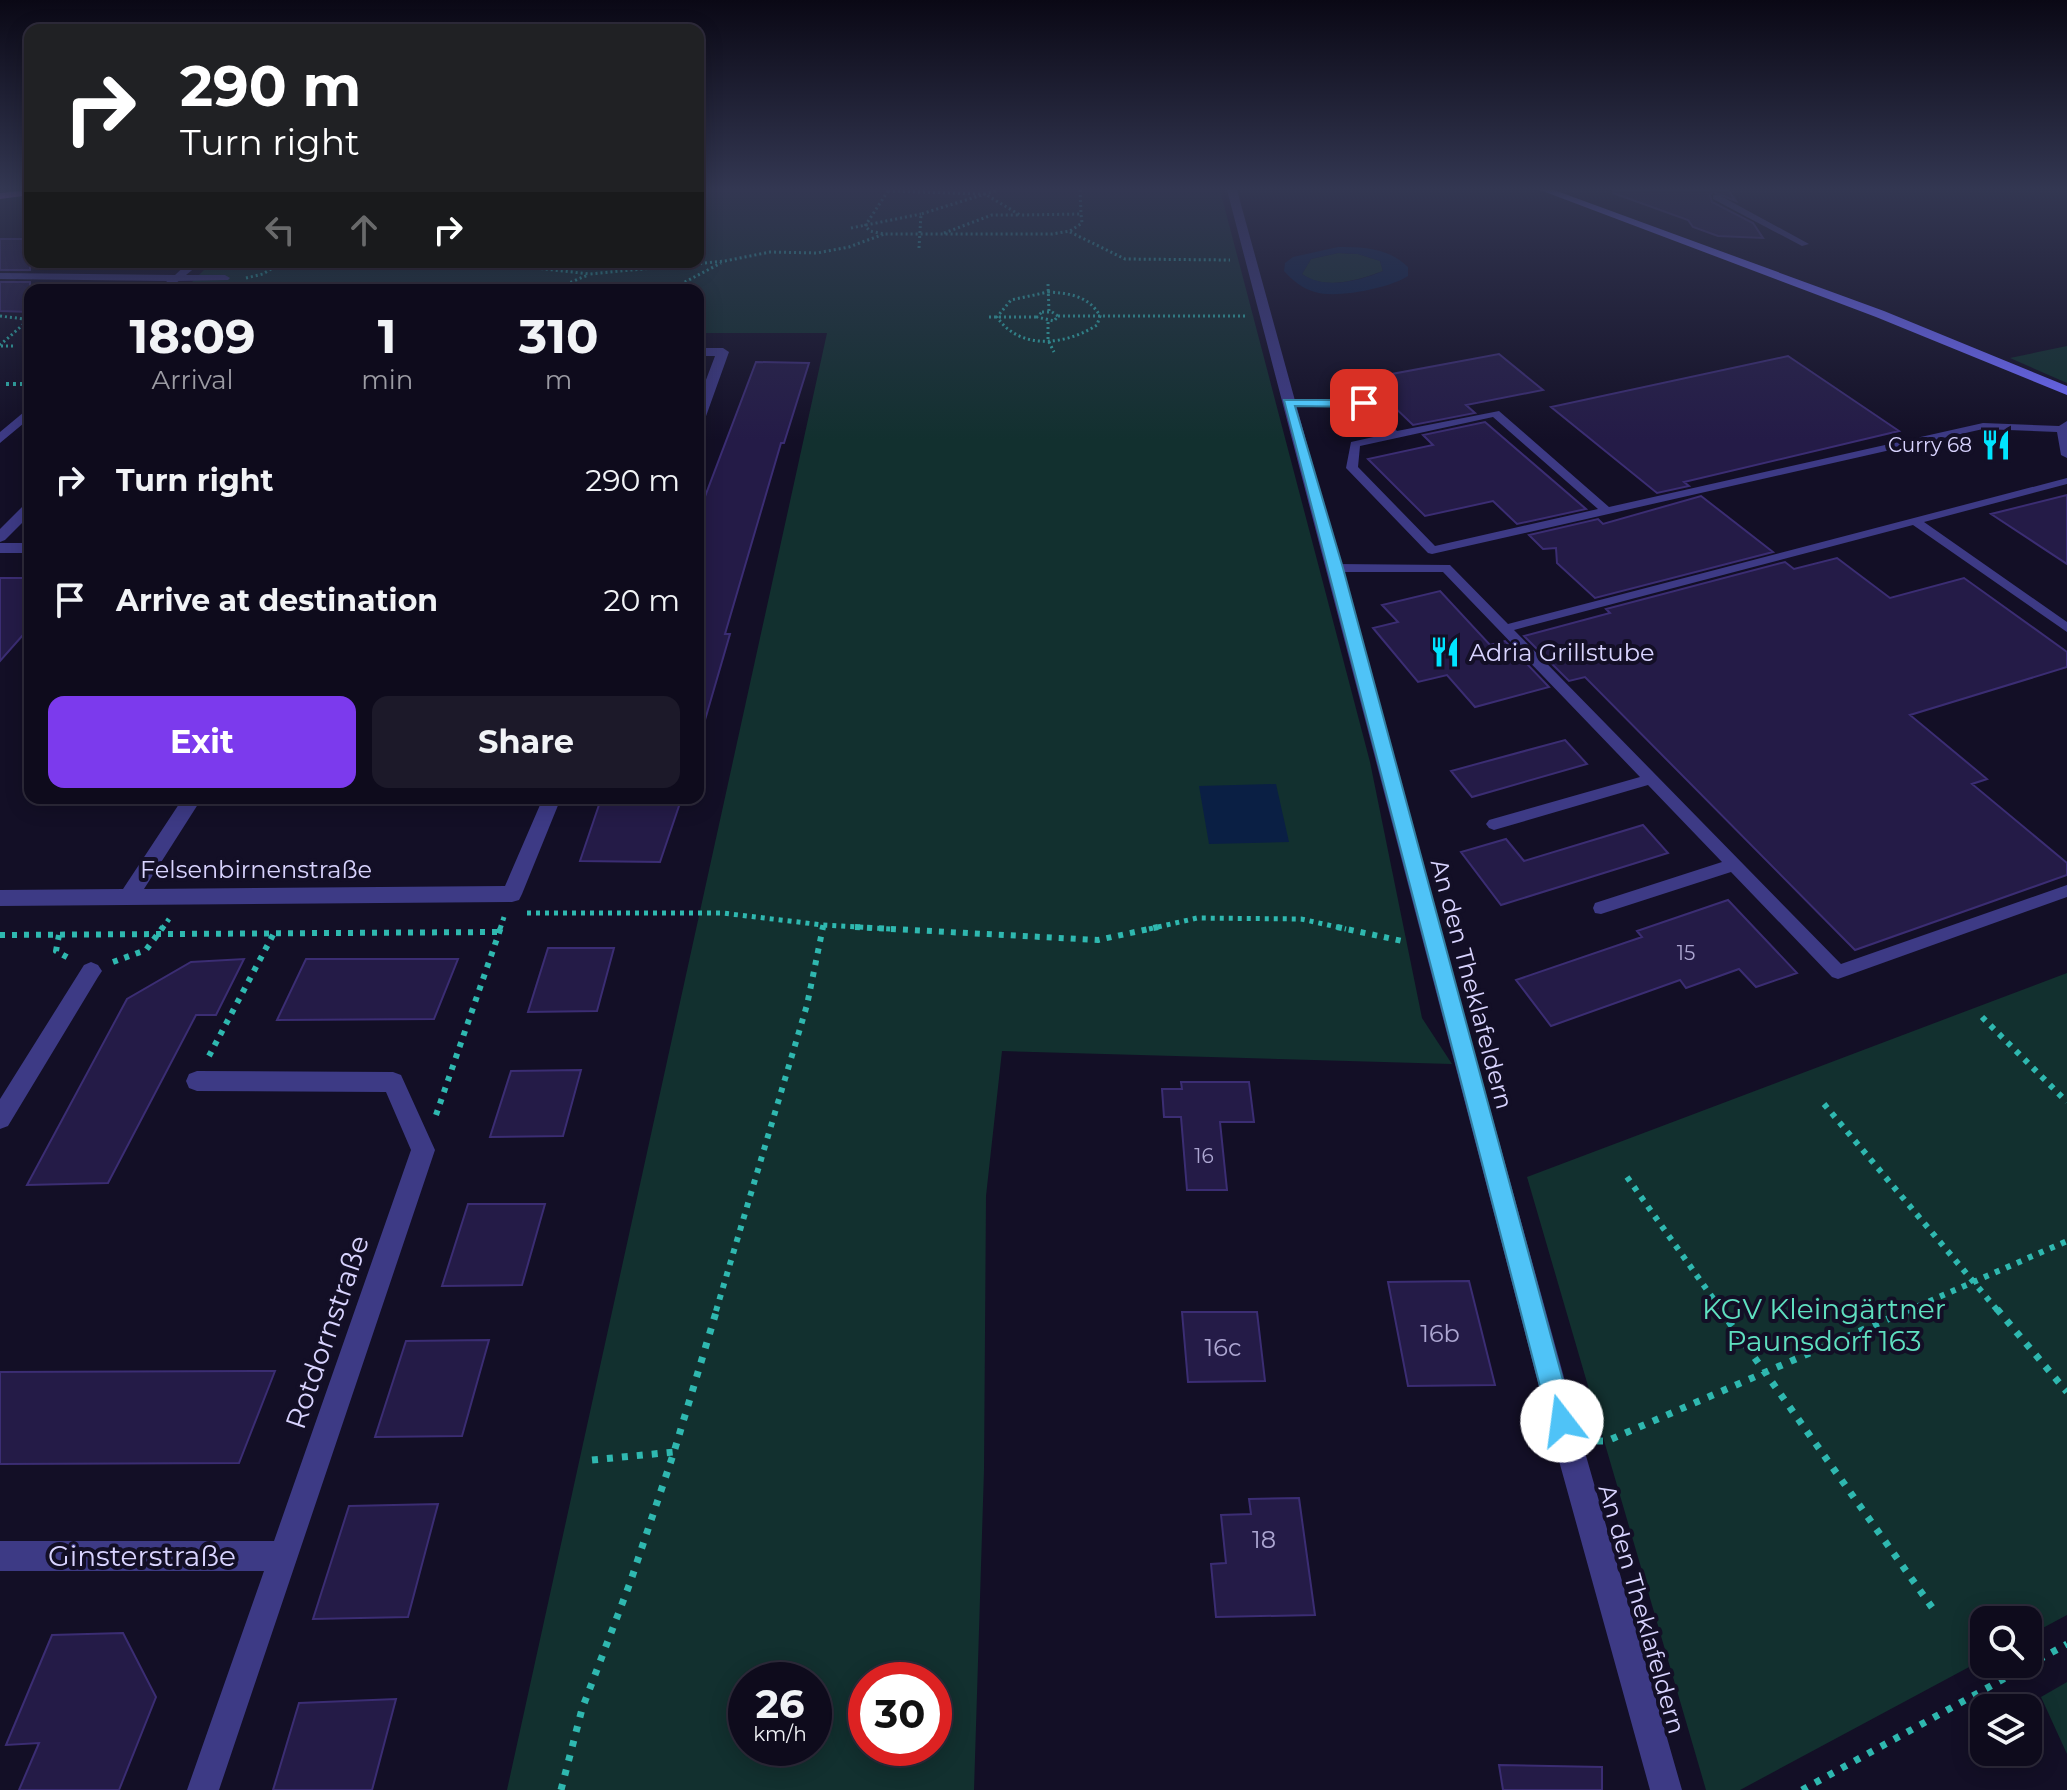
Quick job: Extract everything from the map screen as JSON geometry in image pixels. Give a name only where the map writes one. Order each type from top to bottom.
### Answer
[{"type":"main road","points":[[1771,274],[1880,314],[2067,391]]},
{"type":"street","points":[[171,284],[183,274]]},
{"type":"street","name":"An den Theklafeldern","points":[[1255,274],[1568,1442],[1666,1790]]},
{"type":"street","points":[[0,276],[178,278]]},
{"type":"street","points":[[704,352],[723,352],[704,403]]},
{"type":"street","points":[[0,439],[24,417]]},
{"type":"street","points":[[0,537],[24,513]]},
{"type":"street","points":[[0,548],[24,548]]},
{"type":"street","points":[[130,895],[189,804]]},
{"type":"street","points":[[508,903],[549,804]]},
{"type":"street","name":"Felsenbirnenstraße","points":[[0,898],[183,895],[508,903]]},
{"type":"street","points":[[0,1119],[91,971]]},
{"type":"street","points":[[197,1081],[393,1082],[423,1150]]},
{"type":"street","name":"Rotdornstraße","points":[[203,1790],[423,1150]]},
{"type":"street","name":"Ginsterstraße","points":[[0,1556],[283,1556]]},
{"type":"lane","points":[[178,278],[225,278]]},
{"type":"lane","points":[[1288,402],[1364,403],[1394,434]]},
{"type":"lane","points":[[1607,511],[1495,413],[1355,444],[1352,468],[1838,972],[2067,891]]},
{"type":"lane","points":[[1432,550],[1983,426],[2065,426],[2067,455]]},
{"type":"lane","points":[[1507,628],[2067,481]]},
{"type":"lane","points":[[1915,521],[2067,628]]},
{"type":"lane","points":[[1336,568],[1446,568]]},
{"type":"lane","points":[[1494,824],[1651,779]]},
{"type":"lane","points":[[1601,908],[1733,865]]},
{"type":"path","points":[[225,278],[264,274]]},
{"type":"path","points":[[586,274],[595,274]]},
{"type":"path","points":[[566,284],[590,274]]},
{"type":"path","points":[[682,284],[701,274]]},
{"type":"path","points":[[1048,284],[1049,312]]},
{"type":"path","points":[[1048,292],[1078,296],[1097,309],[1100,316],[1097,325],[1088,332],[1048,340],[1009,332],[1000,325],[997,317],[999,309],[1018,297],[1048,292]]},
{"type":"path","points":[[1,316],[10,311]]},
{"type":"path","points":[[989,317],[1037,317],[1049,312],[1058,316],[1266,316]]},
{"type":"path","points":[[1,316],[24,320]]},
{"type":"path","points":[[1048,322],[1058,316]]},
{"type":"path","points":[[1037,317],[1048,322]]},
{"type":"path","points":[[1048,322],[1048,340],[1054,352]]},
{"type":"path","points":[[0,346],[24,324]]},
{"type":"path","points":[[0,346],[14,346]]},
{"type":"path","points":[[6,384],[24,384]]},
{"type":"path","points":[[59,935],[56,951],[91,971],[146,950],[160,934],[183,895]]},
{"type":"path","points":[[423,1150],[508,903],[722,913],[823,925],[1098,940],[1197,918],[1301,919],[1435,948]]},
{"type":"path","points":[[561,1790],[582,1709],[630,1583],[674,1452],[807,1005],[823,925]]},
{"type":"path","points":[[0,935],[499,932]]},
{"type":"path","points":[[197,1081],[274,933]]},
{"type":"path","points":[[1982,1017],[2067,1102]]},
{"type":"path","points":[[1824,1104],[2067,1392]]},
{"type":"path","points":[[1627,1177],[1936,1613]]},
{"type":"path","points":[[1568,1442],[1607,1441],[2067,1241]]},
{"type":"path","points":[[592,1460],[674,1452]]},
{"type":"path","points":[[1802,1790],[2067,1644]]},
{"type":"green space","points":[[200,274],[1242,274],[1370,762],[1422,1018],[1452,1064],[1002,1051],[986,1196],[984,1470],[974,1790],[507,1790],[827,333],[704,333],[704,284],[190,284]]},
{"type":"green space","points":[[1302,274],[1375,274],[1332,283]]},
{"type":"green space","points":[[2067,346],[2067,383],[2010,358]]},
{"type":"green space","name":"KGV Kleingärtner Paunsdorf 163","points":[[2067,973],[2067,1615],[2042,1628],[2042,1606],[1970,1606],[1970,1667],[1740,1790],[1706,1790],[1527,1177]]},
{"type":"green space","points":[[2067,1682],[2067,1754],[2042,1699]]},
{"type":"water","points":[[1287,274],[1302,274],[1311,279],[1331,283],[1353,281],[1376,274],[1408,274],[1389,285],[1336,294],[1311,291]]},
{"type":"water","points":[[1276,784],[1289,842],[1209,844],[1199,786]]},
{"type":"building","points":[[0,282],[30,282],[24,284],[24,312],[0,311]]},
{"type":"building","points":[[1499,354],[1543,390],[1466,405],[1475,413],[1413,425],[1365,379]]},
{"type":"building","points":[[1788,356],[1899,431],[1684,482],[1689,486],[1657,493],[1551,407]]},
{"type":"building","points":[[756,362],[809,363],[784,443],[781,443],[725,634],[730,634],[705,720],[704,720],[704,499]]},
{"type":"building","points":[[1485,422],[1586,509],[1517,524],[1493,501],[1425,516],[1368,459],[1433,445],[1423,435]]},
{"type":"building","points":[[2067,495],[2067,564],[1991,514]]},
{"type":"building","points":[[1701,496],[1773,552],[1595,598],[1557,563],[1556,548],[1543,549],[1529,535],[1598,519],[1603,524]]},
{"type":"building","points":[[1837,558],[1890,598],[1964,578],[2067,652],[2067,667],[1910,715],[1987,779],[1972,784],[2067,863],[2067,875],[1855,950],[1585,677],[1569,681],[1524,636],[1610,613],[1606,609],[1785,562],[1794,569]]},
{"type":"building","points":[[0,578],[24,578],[24,634],[0,661]]},
{"type":"building","name":"Adria Grillstube","points":[[1440,591],[1490,645],[1505,641],[1549,687],[1475,707],[1447,675],[1418,682],[1373,628],[1398,622],[1382,605]]},
{"type":"building","points":[[1565,740],[1587,764],[1472,797],[1451,771]]},
{"type":"building","points":[[599,804],[680,804],[660,862],[580,861]]},
{"type":"building","points":[[1643,825],[1668,853],[1501,905],[1461,852],[1506,839],[1524,861]]},
{"type":"building","points":[[1728,900],[1797,973],[1756,987],[1739,969],[1686,988],[1680,980],[1551,1026],[1516,980],[1642,937],[1637,931]]},
{"type":"building","points":[[548,948],[614,948],[597,1011],[528,1012]]},
{"type":"building","points":[[244,959],[216,1015],[196,1015],[108,1183],[27,1185],[127,999],[191,962]]},
{"type":"building","points":[[306,959],[458,959],[434,1019],[277,1020]]},
{"type":"building","points":[[581,1070],[563,1136],[490,1137],[511,1071]]},
{"type":"building","points":[[1181,1082],[1249,1082],[1254,1122],[1220,1122],[1227,1190],[1187,1190],[1181,1117],[1164,1117],[1162,1089],[1182,1089]]},
{"type":"building","points":[[468,1204],[545,1204],[522,1285],[442,1286]]},
{"type":"building","points":[[1469,1281],[1495,1385],[1408,1386],[1388,1282]]},
{"type":"building","points":[[1182,1312],[1257,1312],[1265,1381],[1188,1382]]},
{"type":"building","points":[[489,1340],[462,1436],[375,1437],[406,1341]]},
{"type":"building","points":[[275,1371],[239,1463],[0,1464],[0,1372]]},
{"type":"building","points":[[1299,1498],[1315,1615],[1216,1617],[1211,1564],[1226,1563],[1221,1515],[1251,1514],[1249,1499]]},
{"type":"building","points":[[438,1504],[408,1617],[313,1619],[349,1506]]},
{"type":"building","points":[[123,1633],[156,1697],[119,1790],[19,1790],[39,1743],[6,1745],[52,1635]]},
{"type":"building","points":[[396,1699],[372,1790],[273,1790],[299,1703]]},
{"type":"building","points":[[1499,1765],[1602,1767],[1602,1790],[1503,1790]]},
{"type":"place","name":"Curry 68","points":[[1996,445]]},
{"type":"place","name":"Adria Grillstube","points":[[1445,652]]},
{"type":"route","points":[[1364,403],[1288,402],[1336,568],[1562,1421]]}]
